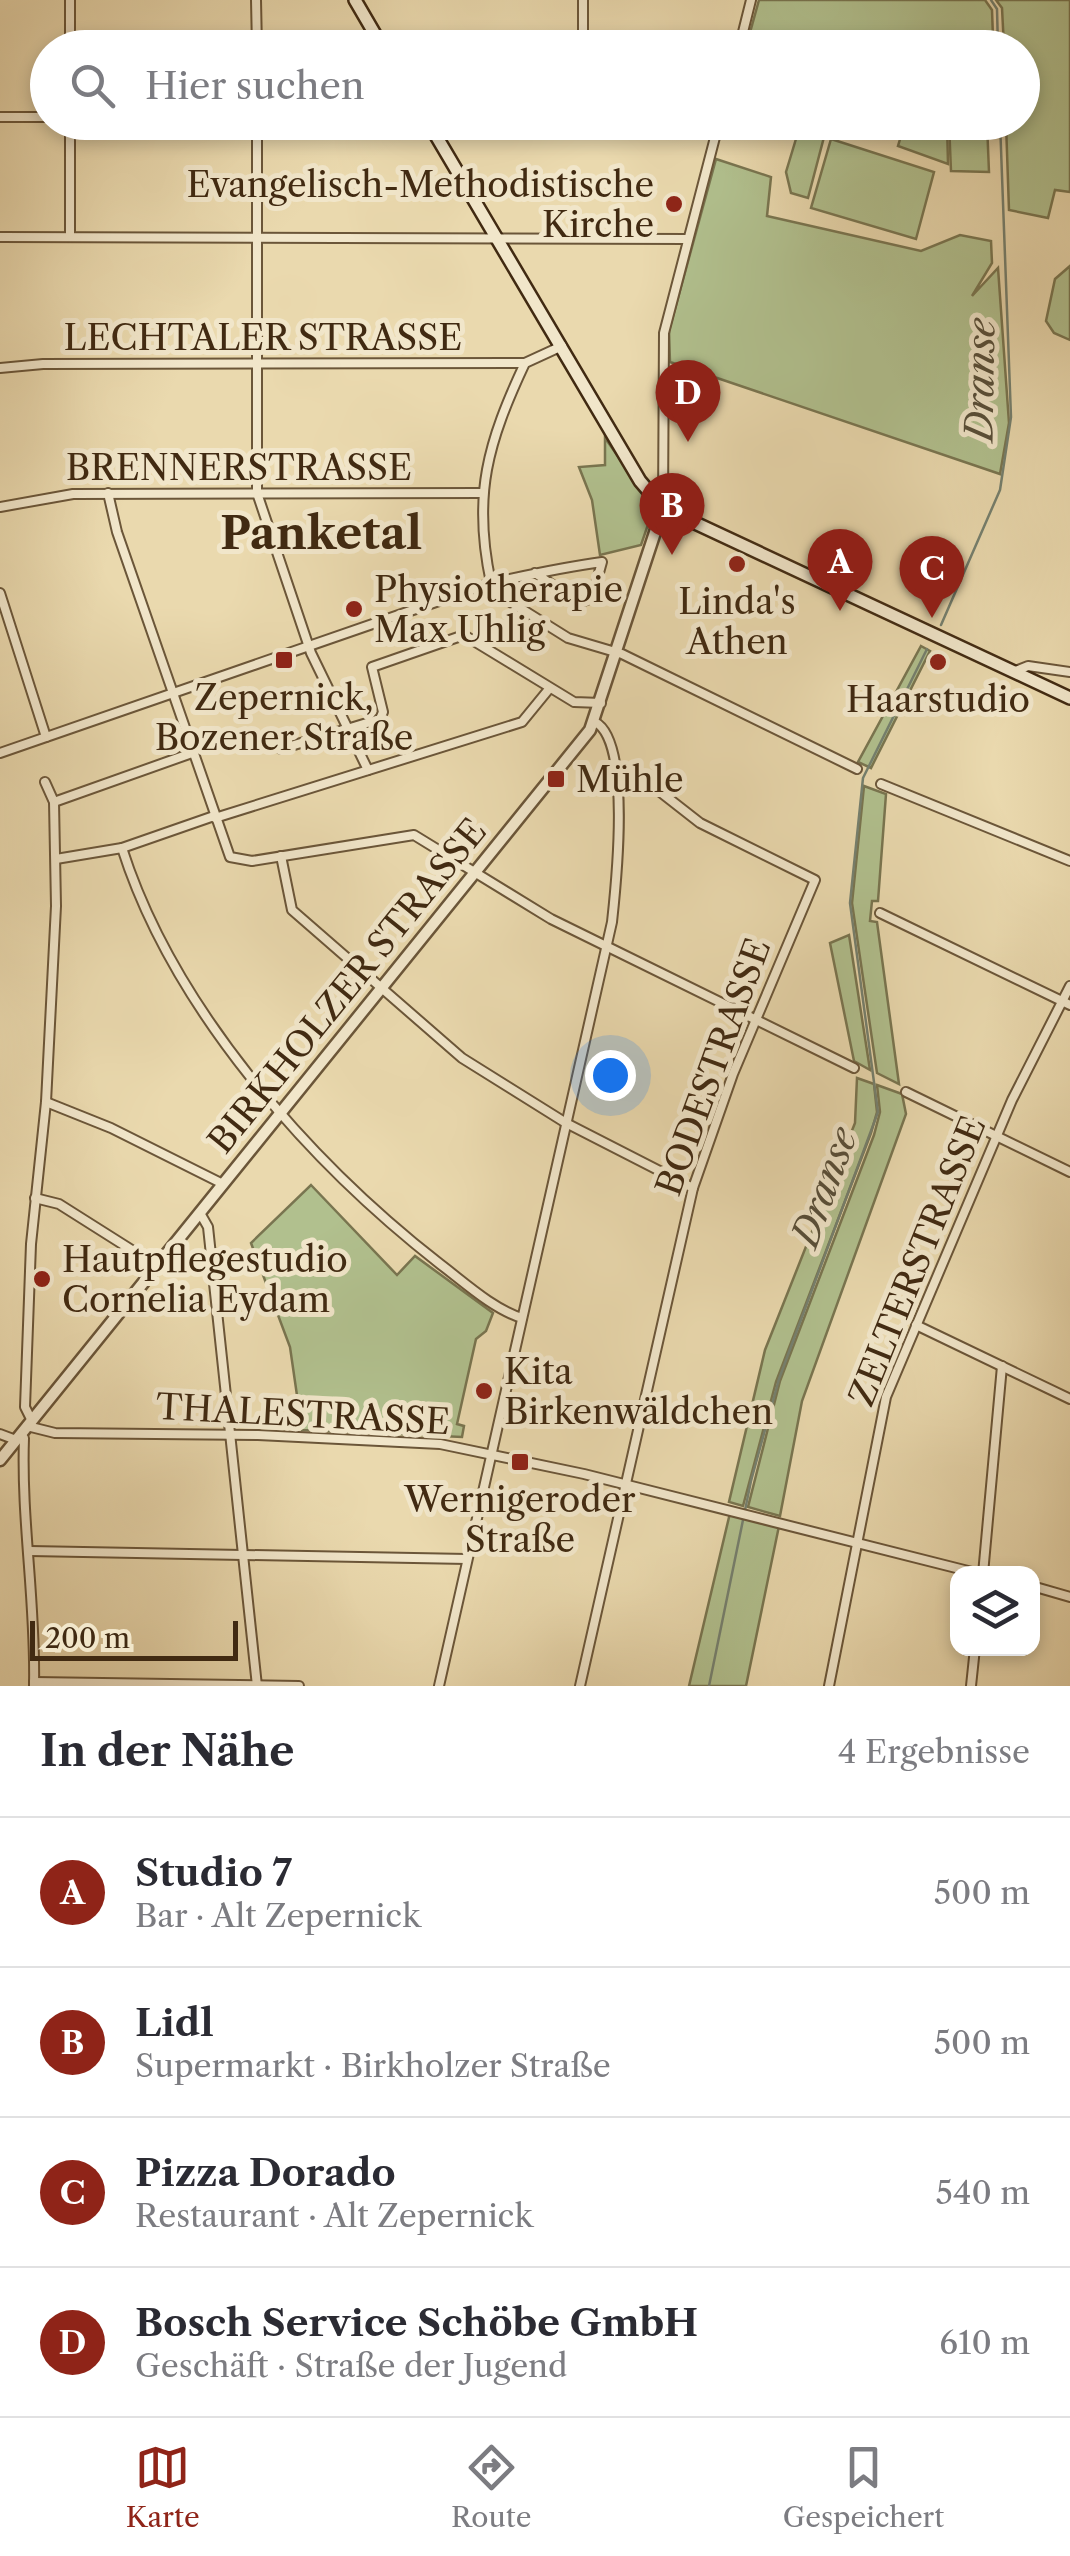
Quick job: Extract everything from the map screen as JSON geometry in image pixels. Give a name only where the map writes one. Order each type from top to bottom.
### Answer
[{"type":"main road","points":[[355,0],[372,30]]},
{"type":"main road","points":[[439,140],[640,481],[663,508],[1070,698]]},
{"type":"street","points":[[70,0],[70,30]]},
{"type":"street","points":[[256,0],[256,30]]},
{"type":"street","points":[[582,0],[583,30]]},
{"type":"street","points":[[743,30],[751,0]]},
{"type":"street","points":[[0,117],[30,117]]},
{"type":"street","points":[[70,140],[70,237]]},
{"type":"street","points":[[257,140],[257,493],[309,646],[368,770]]},
{"type":"street","points":[[663,508],[664,333],[713,140]]},
{"type":"street","points":[[0,237],[688,239]]},
{"type":"street","points":[[562,346],[525,362],[494,435],[480,493],[481,538],[489,586],[568,638],[616,652],[856,769]]},
{"type":"street","name":"LECHTALER STRASSE","points":[[0,368],[43,364],[525,362]]},
{"type":"street","points":[[108,493],[171,694],[225,848],[236,862],[407,834],[422,837],[474,872],[606,946],[854,1068]]},
{"type":"street","name":"BRENNERSTRASSE","points":[[0,507],[45,496],[108,493],[480,493]]},
{"type":"street","name":"BIRKHOLZER STRASSE","points":[[0,1460],[595,722],[663,508]]},
{"type":"street","points":[[0,753],[489,586],[535,573],[558,568],[602,562],[592,598],[586,602],[579,603],[535,573]]},
{"type":"street","points":[[0,593],[46,737]]},
{"type":"street","points":[[282,749],[383,716],[372,667],[464,635],[574,702],[601,703]]},
{"type":"street","points":[[1013,672],[1028,666],[1070,672]]},
{"type":"street","points":[[56,859],[122,848],[522,722],[549,689]]},
{"type":"street","points":[[439,1686],[606,946],[618,855],[614,766],[606,732],[595,722]]},
{"type":"street","points":[[54,802],[192,754]]},
{"type":"street","name":"BODESTRASSE","points":[[580,1686],[693,1188],[755,1019],[815,880],[700,824],[631,768],[614,766]]},
{"type":"street","points":[[45,782],[54,802],[56,908],[46,1102],[35,1198],[22,1504],[30,1551],[34,1684],[298,1686]]},
{"type":"street","points":[[881,784],[1070,860]]},
{"type":"street","points":[[122,848],[141,908],[189,989],[281,1112],[357,1193],[407,1237],[486,1298],[522,1318]]},
{"type":"street","points":[[281,856],[292,910],[462,1058],[566,1123],[693,1188]]},
{"type":"street","points":[[880,912],[1066,1002]]},
{"type":"street","name":"ZELTERSTRASSE","points":[[829,1686],[886,1396],[996,1136],[1066,1002],[1070,986]]},
{"type":"street","points":[[906,1092],[1070,1172]]},
{"type":"street","points":[[46,1102],[111,1128],[223,1184]]},
{"type":"street","points":[[35,1198],[59,1204],[156,1266]]},
{"type":"street","points":[[200,1213],[208,1227],[233,1434],[257,1686]]},
{"type":"street","points":[[916,1325],[1070,1399]]},
{"type":"street","points":[[982,1566],[1002,1366]]},
{"type":"street","name":"THALESTRASSE","points":[[0,1434],[24,1430],[408,1441],[492,1453],[950,1566]]},
{"type":"street","points":[[30,1551],[467,1559]]},
{"type":"street","points":[[1040,1588],[1070,1597]]},
{"type":"street","points":[[971,1686],[974,1656]]},
{"type":"green space","points":[[759,0],[985,0],[992,10],[993,30],[751,30]]},
{"type":"green space","points":[[996,0],[1070,0],[1070,192],[1055,190],[1048,218],[1009,210],[1007,140],[1040,140],[1040,30],[1003,30],[1002,8]]},
{"type":"green space","points":[[796,140],[823,140],[808,198],[791,193],[786,172]]},
{"type":"green space","points":[[831,140],[934,172],[916,239],[811,208]]},
{"type":"green space","points":[[900,140],[947,140],[948,164],[898,146]]},
{"type":"green space","points":[[950,140],[988,140],[989,172],[951,171]]},
{"type":"green space","points":[[716,159],[771,177],[767,216],[921,251],[960,235],[991,241],[992,263],[972,296],[998,268],[1009,423],[1000,474],[670,362],[669,331]]},
{"type":"green space","points":[[1070,266],[1070,340],[1054,333],[1046,321],[1055,279]]},
{"type":"green space","points":[[605,438],[654,507],[641,545],[600,555],[592,500],[579,467],[605,465]]},
{"type":"green space","points":[[921,646],[930,651],[871,768],[858,762]]},
{"type":"green space","points":[[864,786],[886,794],[878,901],[872,901],[870,921],[877,922],[899,1084],[877,1073],[852,903]]},
{"type":"green space","points":[[849,935],[870,1070],[854,1061],[830,943]]},
{"type":"green space","points":[[857,1078],[874,1084],[877,1112],[776,1382],[743,1506],[729,1502],[765,1350],[855,1123]]},
{"type":"green space","points":[[877,1085],[902,1094],[906,1114],[802,1401],[780,1516],[748,1507],[780,1381],[874,1135],[880,1112]]},
{"type":"green space","points":[[311,1185],[397,1275],[415,1256],[493,1313],[486,1331],[476,1339],[457,1424],[464,1426],[462,1437],[302,1430],[290,1347],[251,1243]]},
{"type":"green space","points":[[730,1513],[779,1526],[746,1686],[689,1686]]},
{"type":"waterway","name":"Dranse","points":[[991,0],[997,9],[998,30]]},
{"type":"waterway","name":"Dranse","points":[[941,625],[1000,490],[1011,417],[1001,140]]},
{"type":"waterway","name":"Dranse","points":[[709,1686],[751,1481],[779,1379],[878,1112],[850,903],[863,778],[927,649]]},
{"type":"place","name":"Evangelisch-Methodistische Kirche","points":[[674,204]]},
{"type":"place","name":"Bosch Service Schöbe GmbH","points":[[688,442]]},
{"type":"place","name":"Lidl","points":[[672,555]]},
{"type":"place","name":"Linda's Athen","points":[[737,564]]},
{"type":"place","name":"Physiotherapie Max Uhlig","points":[[354,609]]},
{"type":"place","name":"Studio 7","points":[[840,611]]},
{"type":"place","name":"Pizza Dorado","points":[[932,618]]},
{"type":"place","name":"Zepernick, Bozener Straße","points":[[284,660]]},
{"type":"place","name":"Haarstudio","points":[[938,662]]},
{"type":"place","name":"Mühle","points":[[556,779]]},
{"type":"place","name":"Hautpflegestudio Cornelia Eydam","points":[[42,1279]]},
{"type":"place","name":"Kita Birkenwäldchen","points":[[484,1391]]},
{"type":"place","name":"Wernigeroder Straße","points":[[520,1462]]},
{"type":"district","name":"Panketal","points":[[321,533]]}]
